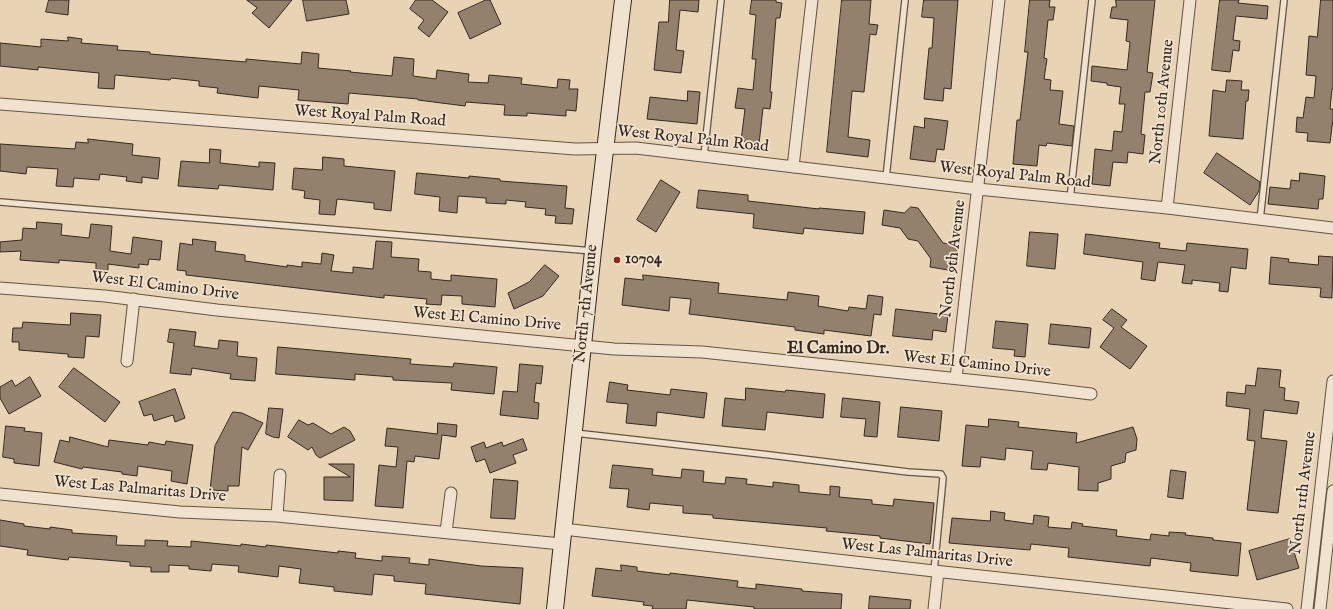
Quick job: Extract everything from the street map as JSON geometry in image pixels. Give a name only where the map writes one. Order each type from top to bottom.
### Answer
[{"type":"main road","name":"North 7th Avenue","points":[[555,609],[593,251],[623,0]]},
{"type":"street","points":[[793,167],[812,0]]},
{"type":"street","name":"North 9th Avenue","points":[[956,378],[999,0]]},
{"type":"street","name":"North 10th Avenue","points":[[1167,208],[1190,0]]},
{"type":"street","name":"West Royal Palm Road","points":[[0,104],[575,149],[636,148],[978,189],[1167,208],[1333,228]]},
{"type":"street","name":"West El Camino Drive","points":[[0,288],[134,299],[217,310],[614,349],[702,352],[956,378],[1091,394]]},
{"type":"street","name":"West El Camino Drive","points":[[127,361],[134,299]]},
{"type":"street","name":"North 11th Avenue","points":[[1307,609],[1331,423],[1333,381]]},
{"type":"street","points":[[277,516],[280,475]]},
{"type":"street","name":"North 11th Avenue","points":[[1320,609],[1333,491]]},
{"type":"street","points":[[446,532],[450,493]]},
{"type":"street","name":"West Las Palmaritas Drive","points":[[0,494],[180,512],[277,516],[446,532],[562,537],[936,572],[1287,609]]},
{"type":"street","points":[[934,609],[936,572]]},
{"type":"lane","points":[[704,156],[721,0]]},
{"type":"lane","points":[[886,178],[906,0]]},
{"type":"lane","points":[[1070,199],[1092,0]]},
{"type":"lane","points":[[1260,220],[1284,0]]},
{"type":"lane","points":[[0,202],[593,251]]},
{"type":"lane","points":[[573,433],[908,472],[941,474],[943,478],[936,572]]},
{"type":"building","points":[[49,0],[69,0],[68,15],[46,12]]},
{"type":"building","points":[[247,0],[292,0],[269,28],[252,13],[257,8]]},
{"type":"building","points":[[303,0],[346,0],[349,14],[307,21]]},
{"type":"building","points":[[416,0],[432,0],[448,12],[429,37],[418,28],[424,20],[410,9]]},
{"type":"building","points":[[486,0],[490,0],[501,24],[470,39],[458,13]]},
{"type":"building","points":[[670,0],[699,0],[698,12],[680,10],[676,50],[684,51],[681,73],[654,70],[659,22],[668,22]]},
{"type":"building","points":[[752,0],[776,0],[776,2],[782,3],[780,18],[776,18],[770,109],[763,108],[759,144],[741,141],[745,109],[735,108],[738,88],[753,90],[756,59],[752,59],[756,15],[750,14]]},
{"type":"building","points":[[842,0],[871,0],[869,24],[878,25],[876,35],[870,34],[864,92],[852,91],[848,137],[870,140],[868,157],[827,152]]},
{"type":"building","points":[[924,0],[958,0],[951,89],[944,88],[943,101],[924,99],[929,48],[932,48],[934,18],[922,17]]},
{"type":"building","points":[[1030,0],[1050,0],[1049,7],[1055,7],[1053,20],[1048,20],[1044,58],[1047,59],[1044,79],[1051,80],[1050,90],[1063,91],[1059,124],[1074,126],[1072,146],[1047,143],[1046,146],[1039,145],[1037,166],[1013,164],[1017,120],[1020,120],[1028,52],[1025,52]]},
{"type":"building","points":[[1116,0],[1155,0],[1147,72],[1153,73],[1150,92],[1145,92],[1141,134],[1145,135],[1143,154],[1128,152],[1127,163],[1113,162],[1110,186],[1092,184],[1095,149],[1112,151],[1114,131],[1122,132],[1125,104],[1119,104],[1121,87],[1091,81],[1092,66],[1127,70],[1130,42],[1126,41],[1128,20],[1110,18],[1112,7],[1116,7]]},
{"type":"building","points":[[1220,0],[1239,0],[1238,3],[1268,6],[1267,19],[1236,16],[1233,40],[1240,41],[1239,51],[1233,50],[1230,72],[1212,70]]},
{"type":"building","points":[[1321,0],[1333,0],[1333,89],[1330,109],[1333,109],[1333,119],[1330,143],[1307,141],[1308,133],[1296,132],[1297,117],[1303,118],[1306,97],[1314,98],[1316,76],[1306,75],[1309,36],[1317,37]]},
{"type":"building","points":[[68,37],[82,39],[81,43],[118,46],[117,50],[246,62],[246,59],[301,64],[302,52],[319,54],[318,68],[392,76],[394,57],[414,59],[413,76],[436,79],[437,70],[469,74],[468,82],[488,83],[489,75],[522,78],[521,84],[557,88],[558,79],[570,80],[569,89],[578,89],[576,111],[566,110],[566,116],[527,113],[527,116],[504,115],[505,105],[466,102],[465,106],[418,99],[349,93],[348,104],[298,100],[299,90],[259,86],[258,98],[217,93],[218,88],[199,86],[199,81],[115,75],[114,89],[98,88],[99,73],[38,67],[38,70],[0,66],[0,43],[41,47],[41,39],[68,41]]},
{"type":"building","points":[[1227,80],[1242,81],[1241,90],[1249,90],[1248,101],[1246,101],[1243,139],[1209,136],[1213,90],[1225,92]]},
{"type":"building","points":[[688,91],[700,92],[697,124],[647,119],[650,97],[687,101]]},
{"type":"building","points":[[925,118],[948,121],[944,150],[937,149],[935,162],[910,159],[914,126],[924,128]]},
{"type":"building","points":[[88,139],[133,144],[132,155],[160,158],[158,179],[142,177],[142,183],[126,181],[127,177],[100,174],[99,180],[74,178],[73,187],[56,186],[58,169],[27,167],[26,174],[0,171],[0,144],[75,149],[76,142],[88,143]]},
{"type":"building","points":[[210,149],[221,150],[220,163],[259,167],[259,162],[275,163],[273,190],[219,185],[218,189],[178,186],[181,161],[209,163]]},
{"type":"building","points":[[1217,153],[1260,182],[1259,191],[1250,205],[1204,173]]},
{"type":"building","points":[[323,157],[344,159],[344,166],[395,171],[391,211],[374,209],[374,203],[337,199],[335,215],[319,214],[320,200],[304,198],[305,191],[292,189],[294,168],[322,170]]},
{"type":"building","points":[[417,173],[469,178],[469,176],[500,179],[500,181],[567,186],[565,208],[574,209],[572,224],[555,223],[556,216],[545,215],[546,209],[525,207],[526,202],[506,200],[506,204],[486,203],[486,198],[458,196],[457,213],[439,211],[440,197],[415,194]]},
{"type":"building","points":[[1300,173],[1325,176],[1323,199],[1319,199],[1318,209],[1268,204],[1270,187],[1290,189],[1291,180],[1299,181]]},
{"type":"building","points":[[661,180],[680,192],[656,232],[637,220]]},
{"type":"building","points":[[699,190],[748,195],[748,201],[819,209],[865,212],[863,234],[804,228],[803,234],[753,228],[754,214],[697,208]]},
{"type":"building","points":[[911,207],[918,208],[943,243],[954,245],[957,249],[955,262],[949,261],[948,270],[930,267],[931,259],[918,241],[908,239],[900,228],[882,225],[884,210],[904,213]]},
{"type":"building","points":[[37,222],[62,224],[61,235],[89,238],[91,224],[112,226],[110,251],[131,254],[133,237],[162,241],[160,260],[149,259],[148,265],[139,264],[139,268],[108,264],[108,271],[96,270],[96,263],[59,260],[59,263],[20,260],[21,251],[0,252],[0,242],[22,240],[23,228],[36,229]]},
{"type":"building","points":[[1030,232],[1058,234],[1055,269],[1027,266]]},
{"type":"building","points":[[1086,234],[1160,243],[1159,248],[1186,251],[1187,243],[1248,249],[1246,269],[1231,267],[1228,292],[1219,291],[1220,283],[1192,280],[1192,284],[1182,283],[1185,265],[1158,262],[1155,281],[1141,279],[1143,262],[1084,254]]},
{"type":"building","points":[[193,239],[216,242],[215,251],[245,255],[245,261],[287,267],[287,265],[302,267],[302,262],[321,264],[322,253],[334,255],[331,271],[353,273],[353,267],[373,269],[376,241],[392,242],[391,257],[419,259],[418,271],[431,272],[431,279],[451,281],[451,275],[497,279],[495,307],[462,304],[462,296],[442,295],[441,305],[426,304],[427,299],[384,295],[384,298],[186,275],[186,271],[177,270],[180,243],[192,245]]},
{"type":"building","points":[[1319,256],[1333,257],[1332,298],[1320,297],[1321,288],[1269,284],[1271,257],[1289,259],[1288,262],[1318,265]]},
{"type":"building","points":[[545,265],[559,276],[543,296],[514,309],[508,293],[529,282]]},
{"type":"building","points":[[643,275],[719,283],[718,293],[787,300],[788,292],[819,296],[818,306],[848,311],[849,307],[866,309],[868,295],[883,297],[881,315],[874,314],[871,336],[824,330],[824,334],[795,330],[795,327],[689,314],[691,299],[670,297],[669,311],[622,305],[625,278],[643,280]]},
{"type":"building","points":[[896,309],[948,315],[946,332],[933,330],[932,340],[893,336]]},
{"type":"building","points":[[1112,309],[1127,320],[1121,327],[1147,346],[1130,369],[1100,347],[1114,328],[1103,320]]},
{"type":"building","points":[[71,313],[101,315],[99,337],[86,336],[84,358],[68,357],[68,354],[19,350],[19,342],[12,342],[13,328],[22,328],[23,322],[70,325]]},
{"type":"building","points":[[996,321],[1028,324],[1025,357],[1014,356],[1015,350],[993,348]]},
{"type":"building","points":[[1051,324],[1091,328],[1089,348],[1049,344]]},
{"type":"building","points":[[170,329],[196,332],[194,346],[218,349],[219,340],[238,342],[237,356],[257,358],[255,381],[230,379],[231,374],[192,368],[191,375],[170,373],[174,343],[168,342]]},
{"type":"building","points":[[278,347],[411,359],[410,364],[453,367],[454,363],[497,367],[494,394],[451,390],[452,383],[393,380],[393,377],[355,374],[355,380],[276,374]]},
{"type":"building","points":[[520,364],[543,366],[541,384],[536,383],[534,402],[539,403],[538,419],[500,415],[503,391],[517,392]]},
{"type":"building","points":[[74,368],[120,402],[105,422],[59,387]]},
{"type":"building","points":[[1258,368],[1281,370],[1279,387],[1285,388],[1284,400],[1299,402],[1297,414],[1264,410],[1261,438],[1287,441],[1278,513],[1247,510],[1255,441],[1247,440],[1250,409],[1226,406],[1227,392],[1245,394],[1246,385],[1255,386]]},
{"type":"building","points":[[30,377],[41,396],[9,414],[0,398],[0,387],[12,380],[15,386]]},
{"type":"building","points":[[610,382],[628,385],[627,390],[670,395],[671,389],[707,393],[704,418],[657,412],[656,426],[626,423],[628,404],[607,402]]},
{"type":"building","points":[[746,388],[825,394],[823,418],[767,412],[765,430],[722,426],[725,398],[745,400]]},
{"type":"building","points":[[175,389],[185,418],[175,422],[173,415],[154,421],[152,414],[144,416],[139,402]]},
{"type":"building","points":[[843,398],[880,402],[877,437],[864,436],[866,419],[841,417]]},
{"type":"building","points":[[901,407],[942,411],[939,441],[898,437]]},
{"type":"building","points":[[269,408],[283,409],[279,438],[266,434]]},
{"type":"building","points":[[233,412],[242,413],[263,423],[248,450],[242,447],[239,486],[228,486],[228,491],[210,490],[215,446]]},
{"type":"building","points":[[989,419],[1019,422],[1018,427],[1077,433],[1076,443],[1133,427],[1137,439],[1136,450],[1126,453],[1125,462],[1111,466],[1111,479],[1098,483],[1098,491],[1078,490],[1079,467],[1048,463],[1047,470],[1031,469],[1033,451],[1006,448],[1005,460],[981,457],[980,467],[962,466],[966,425],[988,427]]},
{"type":"building","points":[[299,420],[308,425],[313,423],[331,434],[344,427],[350,431],[355,440],[320,458],[316,455],[312,447],[308,450],[288,437]]},
{"type":"building","points":[[438,423],[457,425],[456,437],[442,435],[439,459],[415,456],[414,462],[407,461],[403,508],[375,506],[379,465],[396,467],[398,447],[385,446],[387,428],[437,434]]},
{"type":"building","points":[[6,426],[25,428],[24,431],[42,433],[39,466],[14,463],[14,459],[3,457]]},
{"type":"building","points":[[70,437],[108,447],[109,440],[148,445],[149,442],[165,445],[166,441],[193,445],[187,484],[171,481],[172,471],[138,466],[137,476],[122,474],[122,472],[83,467],[82,469],[54,462],[60,440],[69,442]]},
{"type":"building","points":[[523,439],[527,450],[513,455],[516,463],[490,473],[485,459],[476,462],[471,447],[484,442],[486,448],[502,442],[503,446]]},
{"type":"building","points":[[329,464],[354,464],[353,501],[324,500],[324,477],[350,477]]},
{"type":"building","points":[[613,465],[653,469],[652,475],[681,478],[682,469],[704,471],[703,482],[725,484],[726,477],[747,479],[746,484],[773,487],[773,482],[799,485],[799,492],[830,495],[830,486],[840,487],[839,497],[872,500],[872,504],[893,506],[894,499],[934,503],[930,544],[880,538],[880,536],[826,531],[827,528],[713,518],[713,515],[683,513],[683,506],[650,503],[649,510],[627,507],[629,489],[610,488]]},
{"type":"building","points":[[1171,470],[1186,472],[1183,499],[1168,497]]},
{"type":"building","points":[[494,479],[518,481],[515,519],[491,518]]},
{"type":"building","points":[[991,511],[1005,513],[1004,520],[1033,524],[1034,515],[1049,517],[1048,527],[1071,529],[1072,522],[1083,524],[1082,526],[1117,530],[1116,536],[1150,540],[1151,534],[1169,536],[1169,532],[1186,533],[1185,535],[1241,543],[1238,576],[1190,571],[1191,563],[1151,558],[1150,566],[1068,557],[1069,548],[1031,544],[1030,550],[949,543],[952,518],[990,521]]},
{"type":"building","points":[[0,520],[24,524],[24,526],[72,530],[72,533],[117,536],[116,545],[145,546],[145,540],[168,541],[167,546],[191,547],[191,541],[241,546],[241,544],[266,547],[266,545],[338,553],[338,551],[356,553],[355,558],[382,561],[382,556],[410,558],[409,563],[429,565],[429,559],[481,566],[523,568],[520,604],[425,594],[426,584],[394,581],[394,576],[374,574],[372,595],[334,591],[334,587],[299,583],[301,569],[279,566],[278,577],[238,572],[239,566],[212,564],[211,571],[189,569],[189,566],[169,565],[169,572],[151,572],[151,567],[130,566],[130,562],[69,557],[68,560],[27,555],[28,550],[0,546]]},
{"type":"building","points":[[1290,539],[1299,568],[1257,580],[1249,551]]},
{"type":"building","points":[[621,565],[637,567],[637,571],[670,575],[670,573],[738,581],[737,587],[756,589],[756,584],[802,589],[802,591],[842,594],[841,609],[754,609],[754,607],[687,600],[686,609],[652,609],[653,606],[643,605],[644,602],[592,596],[596,568],[621,571]]},
{"type":"building","points":[[870,596],[911,600],[910,609],[869,609]]},
{"type":"place","name":"10704","points":[[617,260]]},
{"type":"district","name":"El Camino Dr.","points":[[838,350]]}]
